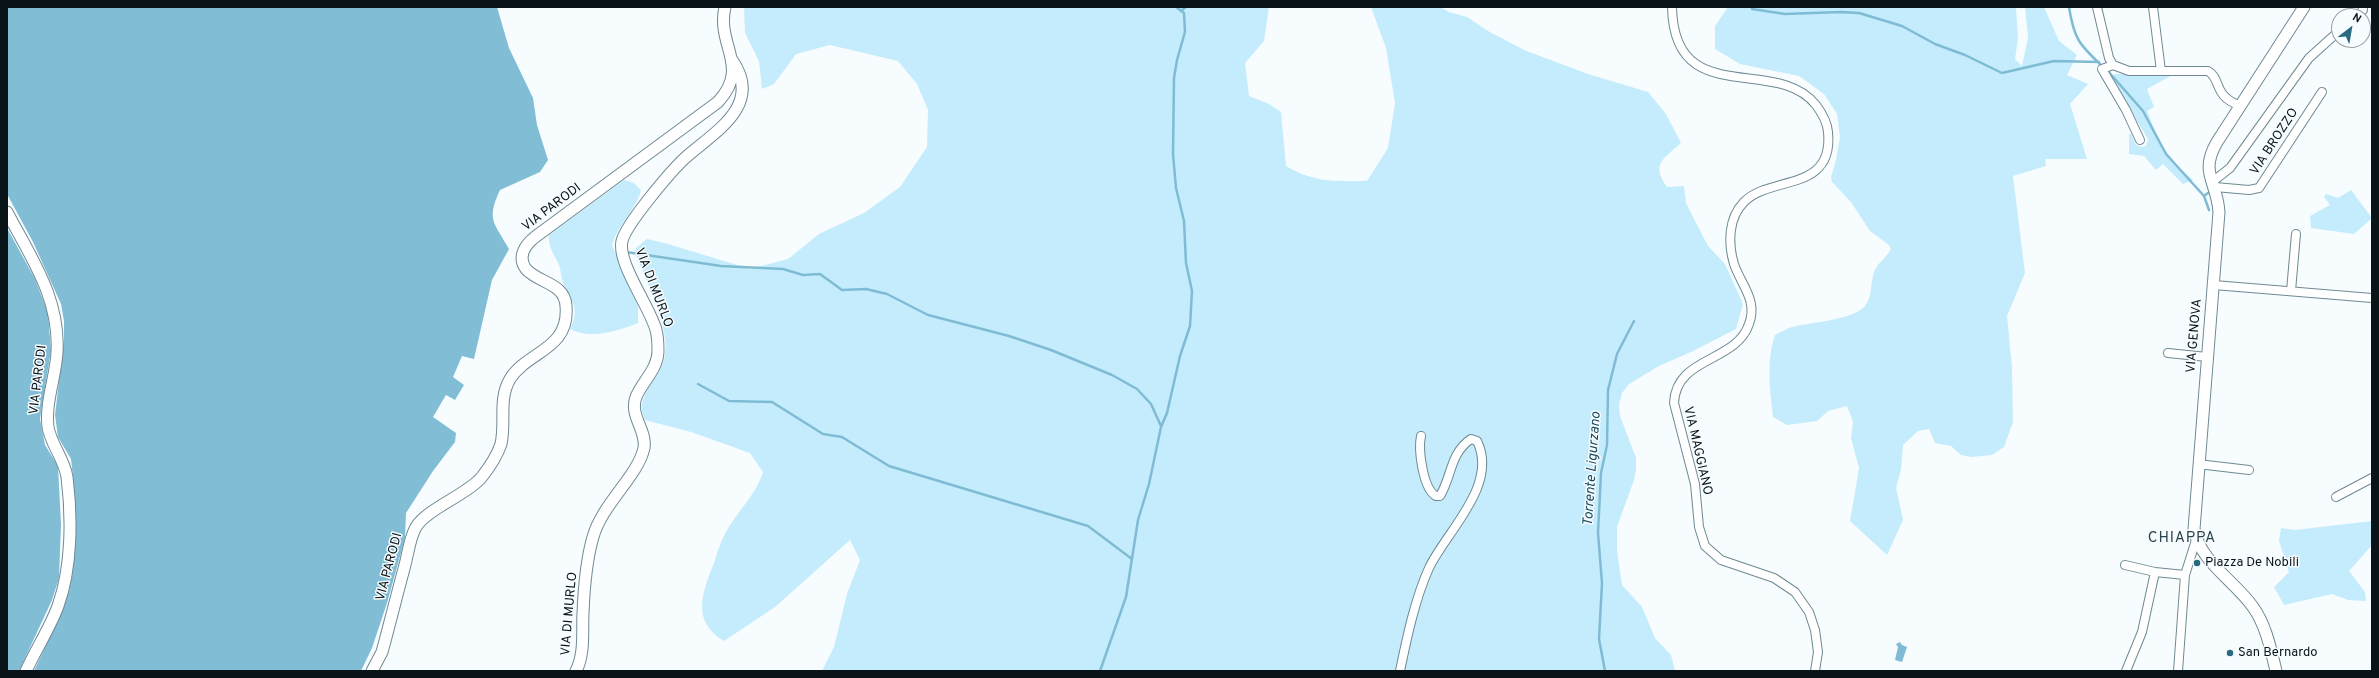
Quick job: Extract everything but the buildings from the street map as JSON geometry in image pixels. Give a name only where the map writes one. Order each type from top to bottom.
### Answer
[{"type":"street","name":"VIA PARODI","points":[[372,671],[382,652],[415,529],[439,508],[470,487],[488,469],[501,444],[506,387],[517,370],[541,354],[555,340],[564,325],[566,304],[563,295],[549,282],[526,269],[522,256],[525,247],[552,223],[718,102],[731,86],[733,75],[732,60],[724,31],[725,7]]},
{"type":"street","name":"VIA MAGGIANO","points":[[1672,7],[1673,25],[1678,40],[1682,50],[1694,62],[1714,72],[1792,87],[1804,93],[1820,110],[1828,132],[1826,155],[1817,168],[1796,182],[1758,192],[1750,197],[1739,208],[1732,225],[1731,249],[1735,265],[1750,297],[1750,322],[1739,340],[1722,354],[1686,372],[1677,385],[1674,403],[1695,484],[1699,527],[1705,546],[1709,552],[1727,562],[1774,578],[1788,586],[1801,599],[1809,612],[1815,630],[1818,652],[1815,671]]},
{"type":"street","points":[[2097,7],[2108,67],[2140,140]]},
{"type":"street","points":[[2154,7],[2161,71]]},
{"type":"street","name":"VIA GENOVA","points":[[2276,671],[2259,616],[2252,605],[2207,557],[2196,540],[2193,522],[2214,285],[2218,212],[2208,168],[2210,155],[2304,7]]},
{"type":"street","points":[[2213,185],[2230,168],[2309,58],[2331,37]]},
{"type":"street","name":"VIA DI MURLO","points":[[576,671],[583,648],[585,590],[592,539],[602,513],[635,465],[644,448],[644,440],[635,416],[635,404],[658,358],[657,331],[625,261],[622,240],[635,218],[680,162],[716,133],[734,113],[739,103],[744,85],[741,73],[732,60]]},
{"type":"street","points":[[2108,67],[2129,71],[2208,71],[2213,75],[2224,97],[2242,106]]},
{"type":"street","name":"VIA BROZZO","points":[[2213,185],[2249,190],[2259,188],[2322,92]]},
{"type":"street","name":"VIA PARODI","points":[[7,212],[46,286],[54,309],[58,332],[57,354],[48,414],[48,426],[50,438],[64,461],[69,502],[66,572],[60,598],[26,671]]},
{"type":"street","points":[[2291,291],[2296,234]]},
{"type":"street","points":[[2214,285],[2372,298]]},
{"type":"street","points":[[2168,353],[2207,356]]},
{"type":"street","points":[[1400,671],[1416,607],[1429,568],[1470,504],[1481,467],[1480,448],[1477,441],[1471,439],[1463,445],[1455,457],[1440,496],[1431,494],[1427,486],[1420,451],[1421,436]]},
{"type":"street","points":[[2198,464],[2250,470]]},
{"type":"street","points":[[2336,497],[2372,478]]},
{"type":"street","points":[[2178,671],[2185,575],[2196,540]]},
{"type":"street","points":[[2125,565],[2155,572],[2185,575]]},
{"type":"street","points":[[2126,671],[2142,632],[2155,572]]},
{"type":"shaded area","points":[[7,7],[497,7],[509,48],[533,98],[537,125],[548,160],[540,172],[500,190],[493,208],[494,221],[509,249],[492,280],[474,359],[462,356],[453,377],[464,385],[455,400],[446,395],[433,417],[456,433],[455,442],[433,471],[406,513],[405,538],[387,603],[372,648],[361,671],[34,671],[63,609],[69,591],[73,571],[74,486],[71,459],[58,437],[55,415],[64,339],[64,321],[61,304],[33,242],[7,194]]},
{"type":"shaded area","points":[[744,7],[1269,7],[1264,41],[1245,63],[1249,96],[1269,104],[1281,112],[1286,166],[1306,176],[1325,180],[1367,181],[1388,148],[1395,103],[1386,48],[1371,7],[1440,7],[1449,12],[1467,17],[1488,31],[1524,50],[1588,74],[1648,92],[1666,114],[1681,143],[1661,162],[1660,173],[1662,179],[1667,187],[1684,186],[1686,203],[1694,219],[1708,246],[1725,264],[1743,304],[1736,329],[1691,352],[1659,366],[1629,384],[1622,393],[1619,405],[1620,416],[1636,458],[1634,480],[1617,527],[1617,551],[1622,585],[1642,607],[1655,638],[1671,655],[1675,671],[822,671],[834,647],[847,594],[860,560],[850,540],[775,607],[724,641],[713,633],[707,624],[703,615],[703,595],[723,537],[751,497],[763,472],[750,453],[691,432],[645,420],[642,412],[642,404],[662,364],[665,356],[666,344],[661,318],[635,253],[636,248],[647,239],[750,269],[788,259],[819,234],[864,213],[900,187],[927,147],[928,110],[917,84],[898,61],[830,45],[796,54],[774,84],[762,89],[759,61],[745,33]]},
{"type":"shaded area","points":[[1728,7],[2016,7],[2018,39],[2015,59],[2022,66],[2028,38],[2025,7],[2044,7],[2059,41],[2077,55],[2067,75],[2088,84],[2070,104],[2087,159],[2045,159],[2046,166],[2013,176],[2025,273],[2007,316],[2012,367],[2013,422],[2004,447],[1992,455],[1971,457],[1961,455],[1951,446],[1935,443],[1929,429],[1918,431],[1903,445],[1901,470],[1896,488],[1903,520],[1887,555],[1850,521],[1859,468],[1851,438],[1853,422],[1847,406],[1828,411],[1817,421],[1787,425],[1773,417],[1770,386],[1770,355],[1775,335],[1789,328],[1850,315],[1859,311],[1865,306],[1870,297],[1874,273],[1891,249],[1889,245],[1870,231],[1851,202],[1832,182],[1831,177],[1840,137],[1837,114],[1824,94],[1799,76],[1740,64],[1715,49],[1715,26]]},
{"type":"shaded area","points":[[2115,74],[2174,74],[2147,89],[2154,107],[2147,111],[2159,141],[2175,164],[2193,180],[2183,184],[2163,164],[2156,170],[2144,156],[2129,154],[2129,134],[2131,134],[2136,145],[2142,147],[2146,146],[2148,139],[2116,86],[2112,77]]},
{"type":"shaded area","points":[[624,180],[634,183],[641,190],[639,198],[618,230],[612,245],[638,305],[638,323],[622,329],[604,333],[586,334],[578,332],[570,329],[575,316],[574,305],[563,283],[559,265],[550,247],[549,235]]},
{"type":"shaded area","points":[[2351,190],[2372,218],[2354,234],[2311,228],[2310,216],[2330,205],[2324,197],[2326,194],[2338,198]]},
{"type":"shaded area","points":[[7,228],[35,279],[48,313],[51,350],[40,419],[45,445],[58,466],[61,524],[59,578],[52,600],[19,671],[7,671]]},
{"type":"shaded area","points":[[2372,521],[2372,545],[2349,571],[2365,592],[2366,601],[2348,600],[2332,594],[2284,605],[2274,587],[2289,572],[2279,541],[2281,528],[2295,530]]},
{"type":"shaded area","points":[[1900,642],[1902,645],[1907,647],[1902,662],[1895,660],[1898,647],[1896,644]]},
{"type":"waterway","points":[[1100,671],[1126,597],[1138,520],[1149,484],[1161,427],[1167,413],[1180,356],[1190,326],[1192,291],[1186,263],[1184,221],[1176,188],[1173,154],[1174,78],[1177,60],[1185,32],[1184,13],[1176,7]]},
{"type":"waterway","points":[[1181,11],[1186,7]]},
{"type":"waterway","points":[[2069,7],[2073,27],[2079,41],[2103,67]]},
{"type":"waterway","points":[[1752,9],[1785,14],[1841,12],[1859,13],[1902,26],[1935,44],[1965,55],[2002,73],[2054,61],[2099,62]]},
{"type":"waterway","points":[[2107,70],[2143,111],[2166,154],[2204,196],[2209,210]]},
{"type":"waterway","points":[[2204,196],[2208,193]]},
{"type":"waterway","points":[[626,252],[721,266],[783,269],[803,275],[820,274],[842,290],[866,289],[887,294],[928,315],[1009,336],[1051,350],[1112,375],[1137,389],[1151,404],[1161,426]]},
{"type":"waterway","name":"Torrente Ligurzano","points":[[1605,671],[1599,639],[1602,583],[1598,533],[1601,473],[1607,445],[1608,390],[1617,354],[1634,321]]},
{"type":"waterway","points":[[698,384],[729,401],[772,402],[823,434],[842,437],[889,466],[1088,526],[1132,559]]},
{"type":"place","name":"Piazza De Nobili","points":[[2197,563]]},
{"type":"place","name":"San Bernardo","points":[[2230,653]]},
{"type":"district","name":"CHIAPPA","points":[[2182,539]]}]
